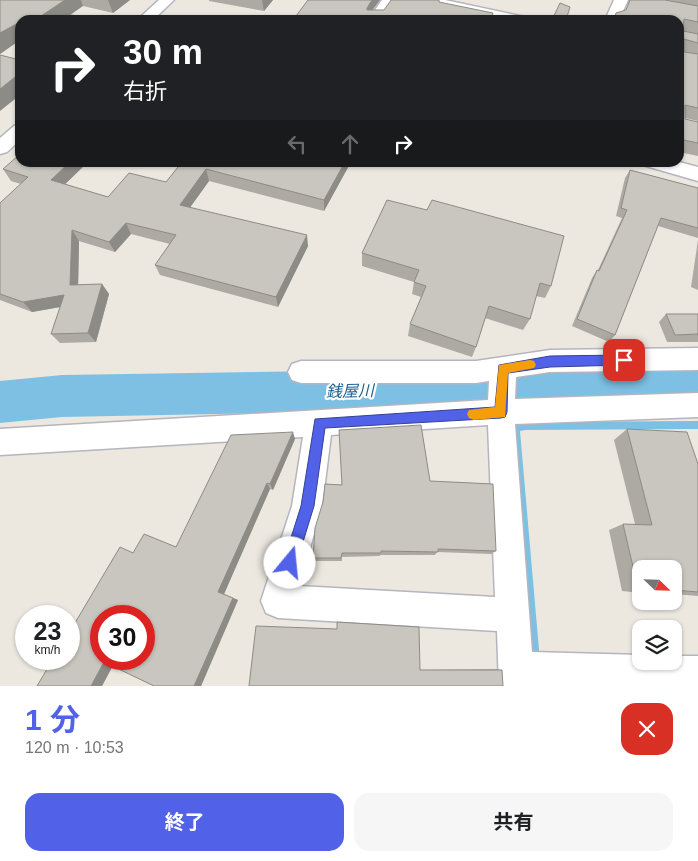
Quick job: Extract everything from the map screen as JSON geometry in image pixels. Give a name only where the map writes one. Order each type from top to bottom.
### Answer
[{"type":"street","points":[[150,15],[166,0]]},
{"type":"street","points":[[378,15],[389,0]]},
{"type":"street","points":[[425,0],[474,15]]},
{"type":"street","points":[[614,15],[621,0]]},
{"type":"street","points":[[0,148],[15,134]]},
{"type":"street","points":[[672,167],[698,174]]},
{"type":"street","points":[[301,372],[476,372],[550,362],[698,359]]},
{"type":"street","points":[[503,369],[501,412],[512,615],[526,673],[698,674]]},
{"type":"street","points":[[0,442],[501,412],[698,405]]},
{"type":"street","points":[[319,423],[308,506],[278,601],[512,615]]},
{"type":"building","points":[[0,0],[65,0],[42,15],[15,15],[15,25],[0,33]]},
{"type":"building","points":[[308,0],[372,0],[367,10],[384,10],[391,0],[439,0],[439,2],[493,13],[492,15],[297,15]]},
{"type":"building","points":[[630,0],[665,0],[698,6],[698,22],[684,19],[684,15],[615,15],[616,13],[626,10]]},
{"type":"building","points":[[560,3],[570,7],[568,15],[554,15]]},
{"type":"building","points":[[684,31],[698,34],[698,43],[684,39]]},
{"type":"building","points":[[684,52],[698,54],[698,108],[685,105],[685,119],[698,122],[698,143],[684,140]]},
{"type":"building","points":[[0,55],[15,59],[15,77],[0,89]]},
{"type":"building","points":[[15,158],[15,167],[65,167],[51,180],[108,197],[129,173],[166,182],[178,167],[342,167],[324,200],[206,169],[180,205],[307,235],[276,297],[155,265],[176,235],[126,223],[109,242],[72,230],[70,285],[102,284],[88,333],[51,334],[64,295],[23,302],[0,294],[0,203],[28,177],[3,169]]},
{"type":"building","points":[[630,170],[698,188],[698,228],[661,218],[615,335],[577,319],[597,270],[599,271],[627,210],[621,208]]},
{"type":"building","points":[[387,200],[427,210],[432,200],[564,236],[551,286],[540,283],[530,319],[489,306],[476,347],[410,324],[426,286],[414,282],[419,270],[362,253]]},
{"type":"building","points":[[666,314],[698,314],[698,334],[675,335]]},
{"type":"building","points":[[421,425],[430,481],[493,484],[496,551],[438,549],[438,552],[381,551],[381,553],[342,553],[341,558],[313,558],[315,528],[323,502],[325,484],[342,485],[339,430]]},
{"type":"building","points":[[627,429],[687,432],[698,464],[698,592],[682,591],[682,560],[632,560],[632,562],[623,524],[652,525]]},
{"type":"building","points":[[293,432],[270,484],[267,483],[218,592],[233,598],[194,686],[154,686],[121,670],[155,670],[155,605],[90,605],[90,670],[100,670],[91,686],[37,686],[46,670],[80,670],[80,614],[120,547],[133,553],[144,534],[176,547],[231,435]]},
{"type":"building","points":[[337,622],[419,627],[420,670],[502,670],[503,686],[249,686],[256,626],[337,629]]},
{"type":"waterway","points":[[62,13],[70,15]]},
{"type":"waterway","name":"銭屋川","points":[[0,402],[62,396],[531,388],[549,378],[649,380],[698,377]]},
{"type":"waterway","points":[[535,661],[516,429],[525,426],[698,425]]},
{"type":"slow traffic","points":[[474,414],[501,412],[503,369],[530,365]]},
{"type":"route","points":[[290,563],[308,506],[319,423],[501,412],[503,369],[550,362],[624,360]]}]
